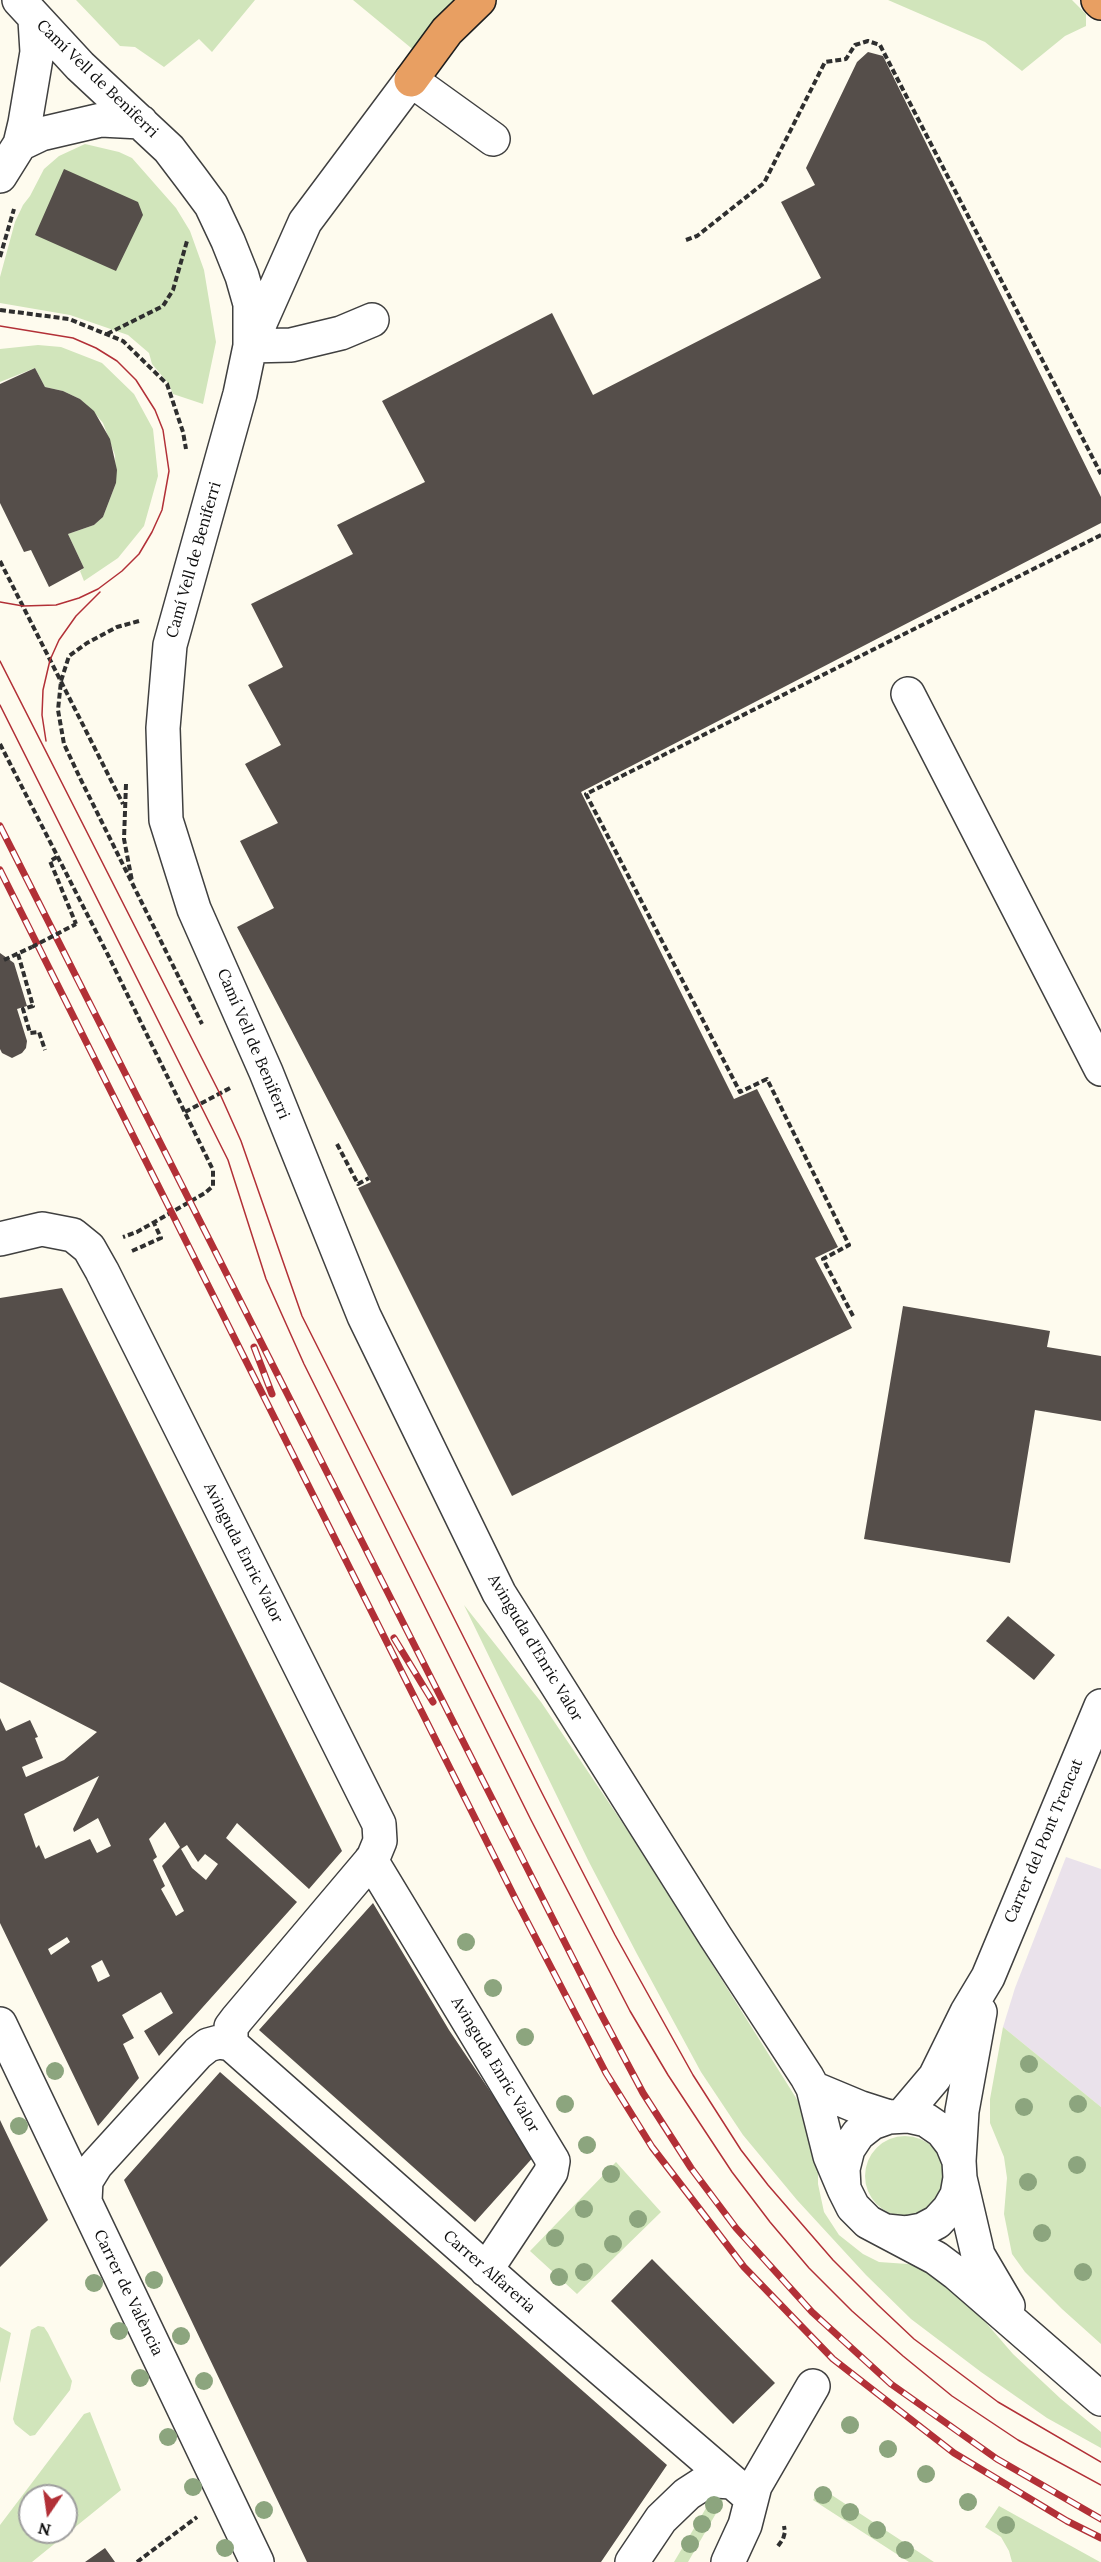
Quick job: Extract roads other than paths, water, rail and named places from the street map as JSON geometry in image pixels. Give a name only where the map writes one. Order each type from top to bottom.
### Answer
[{"type":"highway","points":[[411,80],[447,31],[479,0]]},
{"type":"street","points":[[8,189],[20,144],[37,52],[27,10]]},
{"type":"street","name":"Camí Vell de Beniferri","points":[[27,10],[80,66],[169,149],[215,214],[242,276],[250,304],[250,346],[240,393],[170,645],[163,728],[166,820],[194,909],[266,1072],[309,1180]]},
{"type":"street","points":[[372,320],[341,333],[291,345],[250,346],[305,222],[411,80],[493,139]]},
{"type":"street","points":[[20,144],[41,134],[102,120],[141,122]]},
{"type":"street","points":[[908,694],[1101,1069]]},
{"type":"street","name":"Avinguda d'Enric Valor","points":[[309,1180],[364,1316],[499,1593],[813,2088],[830,2156],[844,2189]]},
{"type":"street","name":"Avinguda Enric Valor","points":[[0,1239],[42,1229],[73,1235],[89,1248],[379,1824],[380,1841],[361,1872],[553,2162],[550,2172],[486,2270]]},
{"type":"street","name":"Carrer del Pont Trencat","points":[[896,2116],[935,2077],[967,2012],[988,1977],[1101,1706]]},
{"type":"street","points":[[85,2201],[86,2181],[96,2165],[198,2053],[208,2045],[219,2042],[231,2044],[231,2027],[237,2019],[361,1872]]},
{"type":"street","name":"Carrer del Pont Trencat","points":[[960,2170],[960,2130],[967,2078],[988,1977]]},
{"type":"street","name":"Carrer de València","points":[[0,2024],[257,2562]]},
{"type":"street","name":"Carrer Alfareria","points":[[231,2044],[486,2270],[747,2486]]},
{"type":"street","points":[[813,2088],[861,2108],[926,2121],[942,2131],[952,2144],[960,2170],[978,2255],[1028,2335]]},
{"type":"street","points":[[896,2116],[872,2123],[858,2134],[848,2149],[843,2169],[844,2189],[853,2207],[868,2222],[936,2258],[1101,2399]]},
{"type":"street","points":[[885,2231],[906,2233],[922,2230],[937,2222],[953,2202],[960,2170]]},
{"type":"street","points":[[728,2562],[745,2525],[747,2486],[813,2386]]},
{"type":"street","points":[[632,2562],[661,2519],[687,2494],[704,2484],[717,2481],[747,2486]]},
{"type":"tram line","points":[[0,326],[73,338],[117,361],[136,380],[155,410],[163,430],[169,471],[162,510],[152,532],[139,554],[122,571],[98,589],[56,605],[23,606],[0,602]]},
{"type":"tram line","points":[[46,741],[42,715],[43,690],[50,660],[59,640],[76,616],[100,592]]},
{"type":"tram line","points":[[0,661],[220,1094],[241,1141],[302,1316],[615,1935],[693,2075],[741,2150],[768,2185],[833,2260],[878,2305],[914,2339],[998,2402],[1101,2462]]},
{"type":"tram line","points":[[0,705],[228,1160],[266,1279],[304,1364],[531,1820],[630,2011],[668,2075],[732,2172],[770,2222],[809,2268],[852,2311],[952,2396],[1018,2440],[1101,2485]]},
{"type":"railway","points":[[0,826],[601,2014],[643,2093],[691,2168],[736,2228],[812,2312],[891,2384],[997,2459],[1101,2519]]},
{"type":"railway","points":[[0,870],[517,1902],[606,2073],[652,2147],[744,2267],[833,2359],[954,2453],[1067,2521],[1101,2538]]},
{"type":"railway","points":[[254,1347],[272,1394]]},
{"type":"railway","points":[[394,1638],[433,1702]]}]
